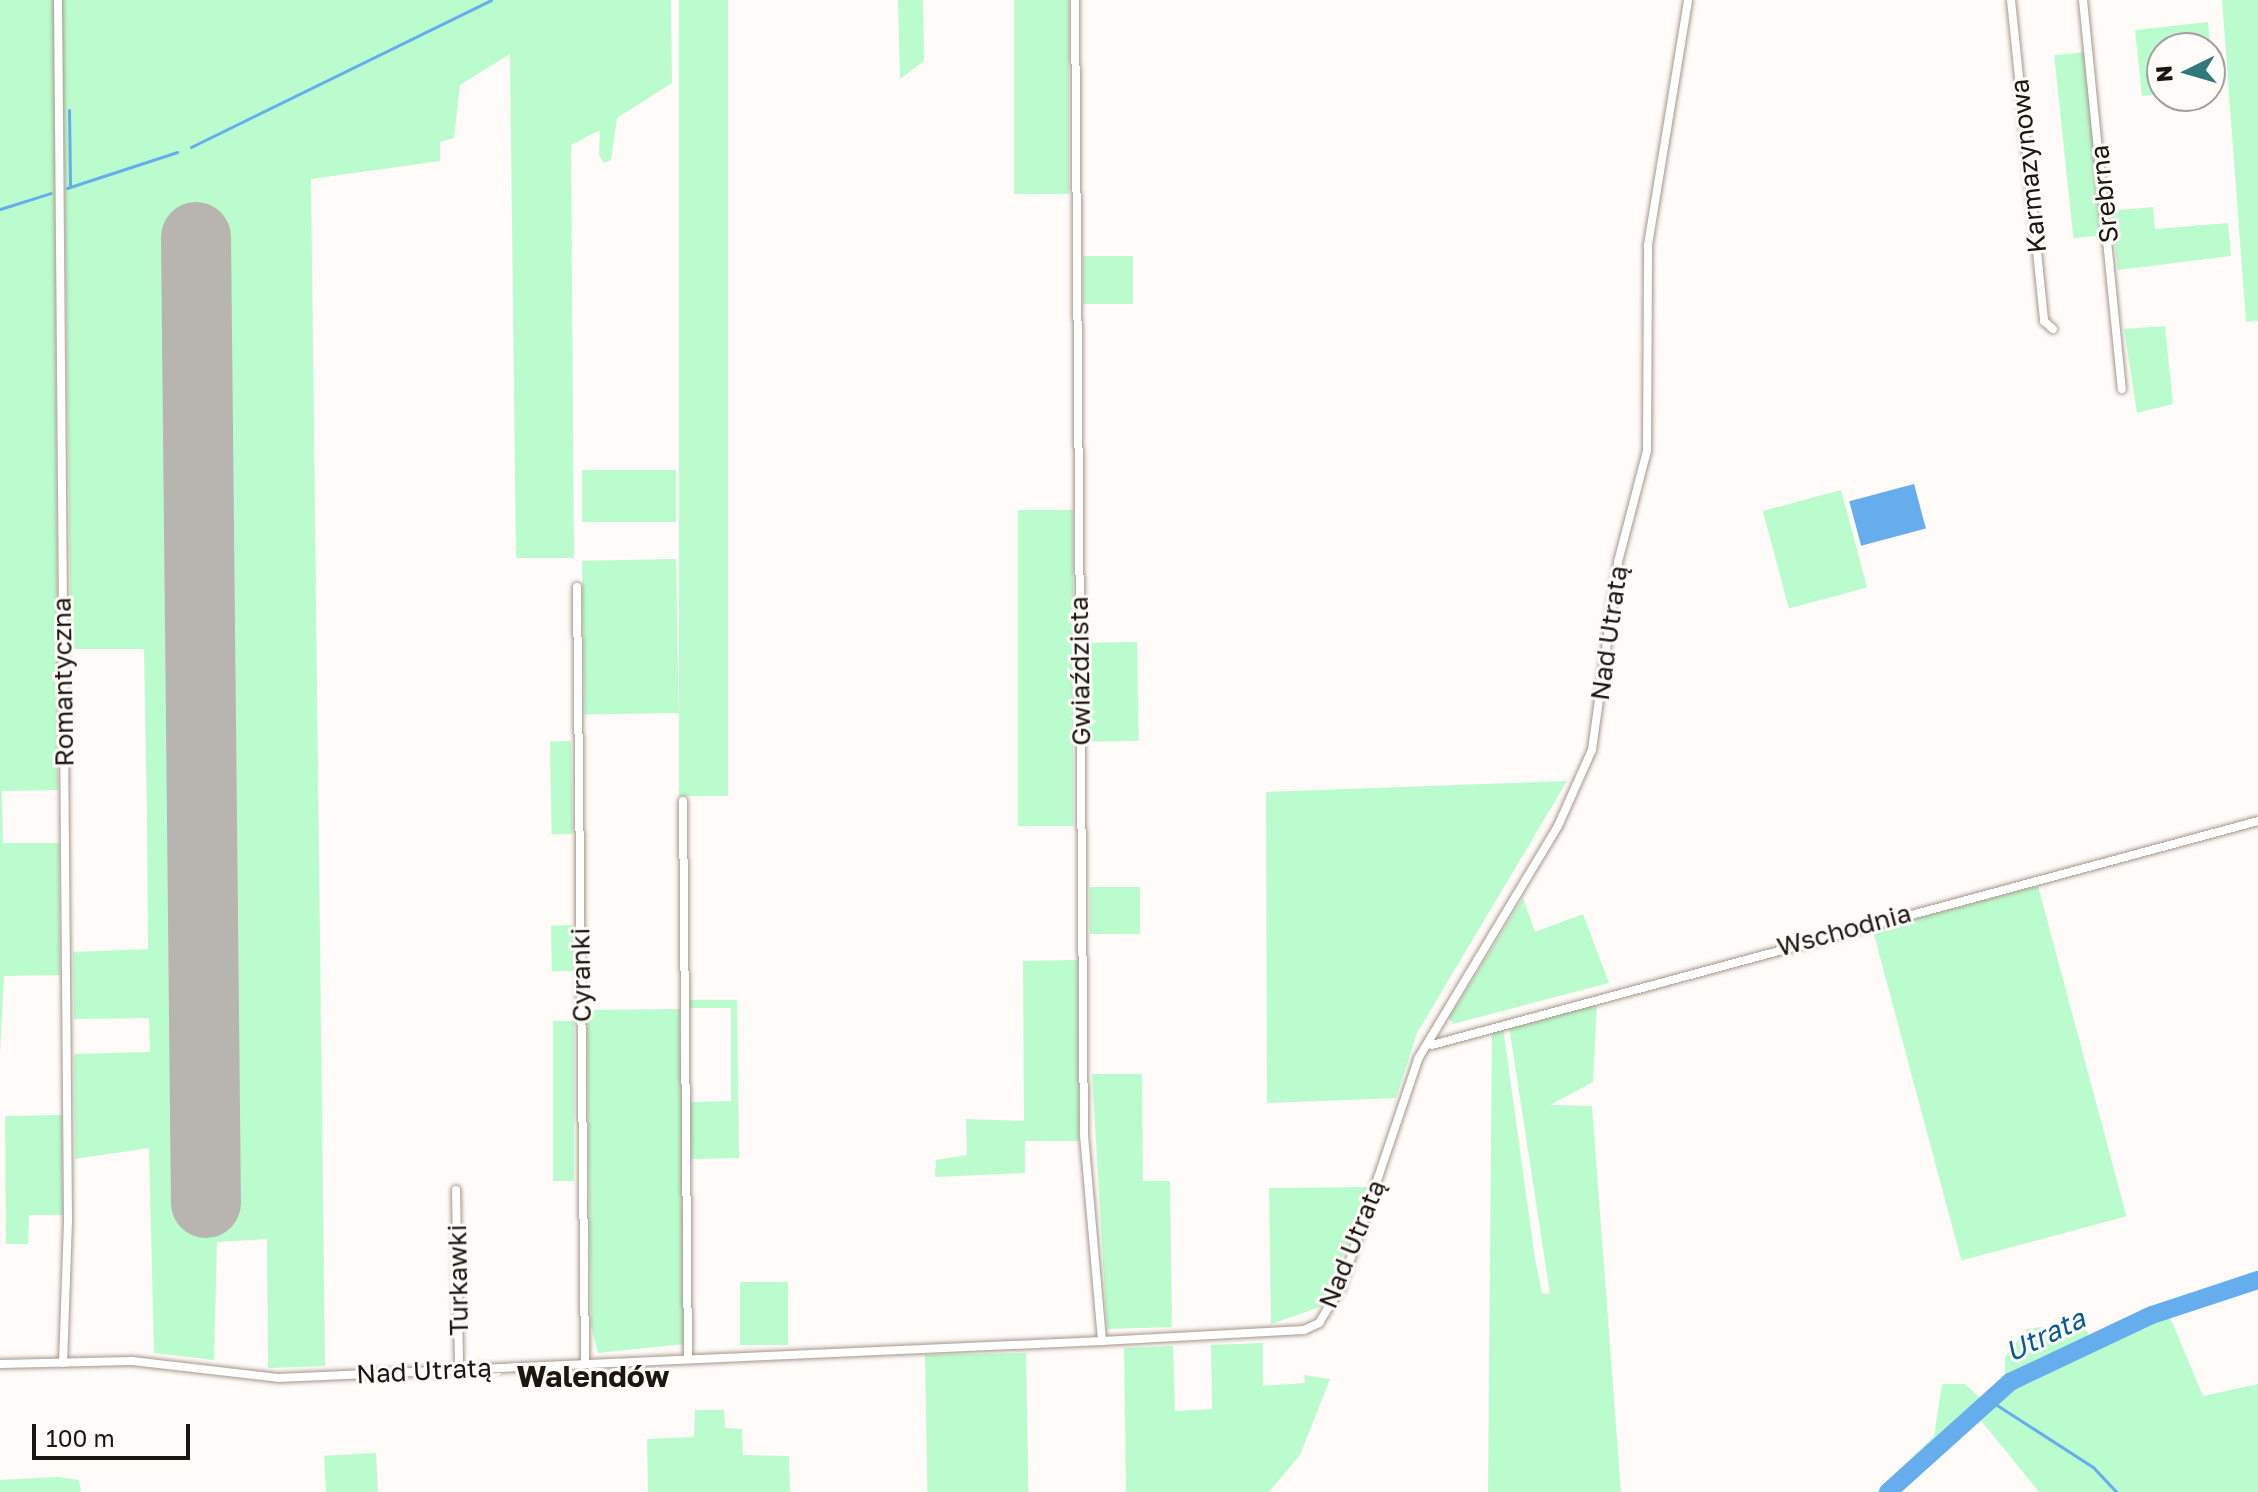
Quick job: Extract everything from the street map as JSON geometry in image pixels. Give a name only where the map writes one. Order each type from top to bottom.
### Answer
[{"type":"street","name":"Romantyczna","points":[[58,0],[68,1221],[63,1363]]},
{"type":"street","name":"Gwiaździsta","points":[[1075,0],[1084,1135],[1102,1341]]},
{"type":"street","name":"Nad Utratą","points":[[0,1364],[132,1361],[278,1378],[1102,1341],[1304,1330],[1319,1323],[1341,1287],[1418,1059],[1432,1045],[1442,1015],[1558,826],[1592,750],[1618,562],[1647,451],[1648,245],[1688,0]]},
{"type":"street","name":"Karmazynowa","points":[[2011,0],[2044,321],[2053,329]]},
{"type":"street","name":"Srebrna","points":[[2083,0],[2122,389]]},
{"type":"street","name":"Cyranki","points":[[577,587],[585,1363]]},
{"type":"street","points":[[683,801],[688,1359]]},
{"type":"street","name":"Wschodnia","points":[[1432,1045],[2258,821]]},
{"type":"street","name":"Turkawki","points":[[456,1190],[459,1369]]},
{"type":"green space","points":[[0,0],[54,0],[58,790],[2,791],[3,843],[59,843],[60,975],[4,976],[0,1055]]},
{"type":"green space","points":[[62,0],[671,0],[672,83],[617,118],[611,160],[604,163],[599,155],[600,130],[571,145],[574,558],[516,558],[510,54],[460,85],[454,138],[440,142],[440,161],[311,179],[325,1366],[268,1368],[267,1239],[217,1242],[214,1360],[154,1353],[149,1148],[75,1159],[74,1054],[150,1052],[149,1018],[74,1019],[73,952],[148,949],[147,816],[144,649],[71,649]]},
{"type":"green space","points":[[679,0],[728,0],[728,796],[679,796]]},
{"type":"green space","points":[[898,0],[923,0],[924,61],[900,79]]},
{"type":"green space","points":[[1014,0],[1069,0],[1069,194],[1014,194]]},
{"type":"green space","points":[[2222,0],[2258,0],[2258,321],[2246,322]]},
{"type":"green space","points":[[2208,22],[2209,32],[2146,32],[2146,96],[2142,96],[2135,30]]},
{"type":"green space","points":[[2086,52],[2105,235],[2073,238],[2054,55]]},
{"type":"green space","points":[[2153,207],[2155,229],[2228,223],[2231,256],[2118,270],[2111,211]]},
{"type":"green space","points":[[1083,256],[1133,256],[1133,304],[1083,304]]},
{"type":"green space","points":[[2165,326],[2173,404],[2137,413],[2124,329]]},
{"type":"green space","points":[[582,470],[676,470],[676,522],[582,522]]},
{"type":"green space","points":[[1841,490],[1867,588],[1789,609],[1763,511]]},
{"type":"green space","points":[[1018,510],[1073,510],[1073,826],[1018,826]]},
{"type":"green space","points":[[676,559],[679,713],[585,715],[582,561]]},
{"type":"green space","points":[[1137,642],[1139,741],[1089,742],[1087,643]]},
{"type":"green space","points":[[550,741],[571,741],[573,834],[552,834]]},
{"type":"green space","points":[[1567,781],[1417,1033],[1396,1098],[1267,1103],[1266,792]]},
{"type":"green space","points":[[2038,886],[2127,1216],[1961,1261],[1873,930]]},
{"type":"green space","points":[[1090,887],[1140,887],[1140,934],[1090,934]]},
{"type":"green space","points":[[1523,898],[1535,932],[1583,914],[1609,983],[1453,1024],[1449,1018]]},
{"type":"green space","points":[[551,925],[573,925],[574,971],[552,971]]},
{"type":"green space","points":[[1078,960],[1079,1141],[1025,1141],[1025,1173],[935,1177],[936,1160],[967,1155],[966,1119],[1024,1121],[1023,961]]},
{"type":"green space","points":[[689,1000],[737,1000],[739,1158],[691,1159],[689,1102],[731,1101],[731,1008],[689,1008]]},
{"type":"green space","points":[[1597,1003],[1593,1082],[1550,1105],[1592,1106],[1621,1492],[1488,1492],[1492,1030],[1503,1027],[1535,1259],[1542,1293],[1550,1294],[1509,1026]]},
{"type":"green space","points":[[680,1009],[684,1344],[598,1353],[591,1326],[587,1010]]},
{"type":"green space","points":[[553,1021],[574,1021],[574,1181],[553,1181]]},
{"type":"green space","points":[[1092,1074],[1142,1074],[1143,1181],[1170,1181],[1172,1327],[1107,1329]]},
{"type":"green space","points":[[62,1115],[63,1215],[29,1215],[28,1244],[6,1244],[5,1116]]},
{"type":"green space","points":[[1370,1187],[1323,1306],[1271,1324],[1269,1188]]},
{"type":"green space","points":[[2258,1277],[2258,1286],[2170,1317],[2203,1396],[2258,1384],[2258,1492],[2039,1492],[1978,1417],[1898,1492],[1877,1492],[1934,1436],[1942,1384],[1965,1384],[1980,1398],[2005,1379],[2005,1357],[2027,1329],[2082,1322],[2091,1339]]},
{"type":"green space","points":[[740,1282],[788,1282],[788,1345],[740,1345]]},
{"type":"green space","points":[[1263,1343],[1263,1386],[1305,1383],[1304,1375],[1330,1379],[1300,1455],[1269,1492],[1126,1492],[1124,1348],[1173,1346],[1175,1411],[1212,1409],[1211,1345]]},
{"type":"green space","points":[[1026,1353],[1028,1492],[927,1492],[925,1355]]},
{"type":"green space","points":[[695,1410],[724,1410],[725,1428],[742,1429],[743,1455],[789,1456],[790,1492],[648,1492],[647,1439],[694,1437]]},
{"type":"green space","points":[[376,1453],[378,1492],[326,1492],[324,1456]]},
{"type":"green space","points":[[58,1477],[79,1480],[81,1492],[0,1492],[0,1480]]},
{"type":"water","points":[[1914,484],[1926,528],[1861,546],[1849,501]]},
{"type":"waterway","points":[[191,147],[491,0]]},
{"type":"waterway","points":[[69,110],[70,186]]},
{"type":"waterway","points":[[67,188],[177,152]]},
{"type":"waterway","points":[[0,209],[51,193]]},
{"type":"waterway","name":"Utrata","points":[[1888,1492],[2010,1382],[2152,1315],[2258,1280]]},
{"type":"waterway","points":[[1989,1400],[2093,1467],[2116,1492]]},
{"type":"runway","points":[[196,237],[206,1203]]},
{"type":"district","name":"Walendów","points":[[593,1376]]}]
